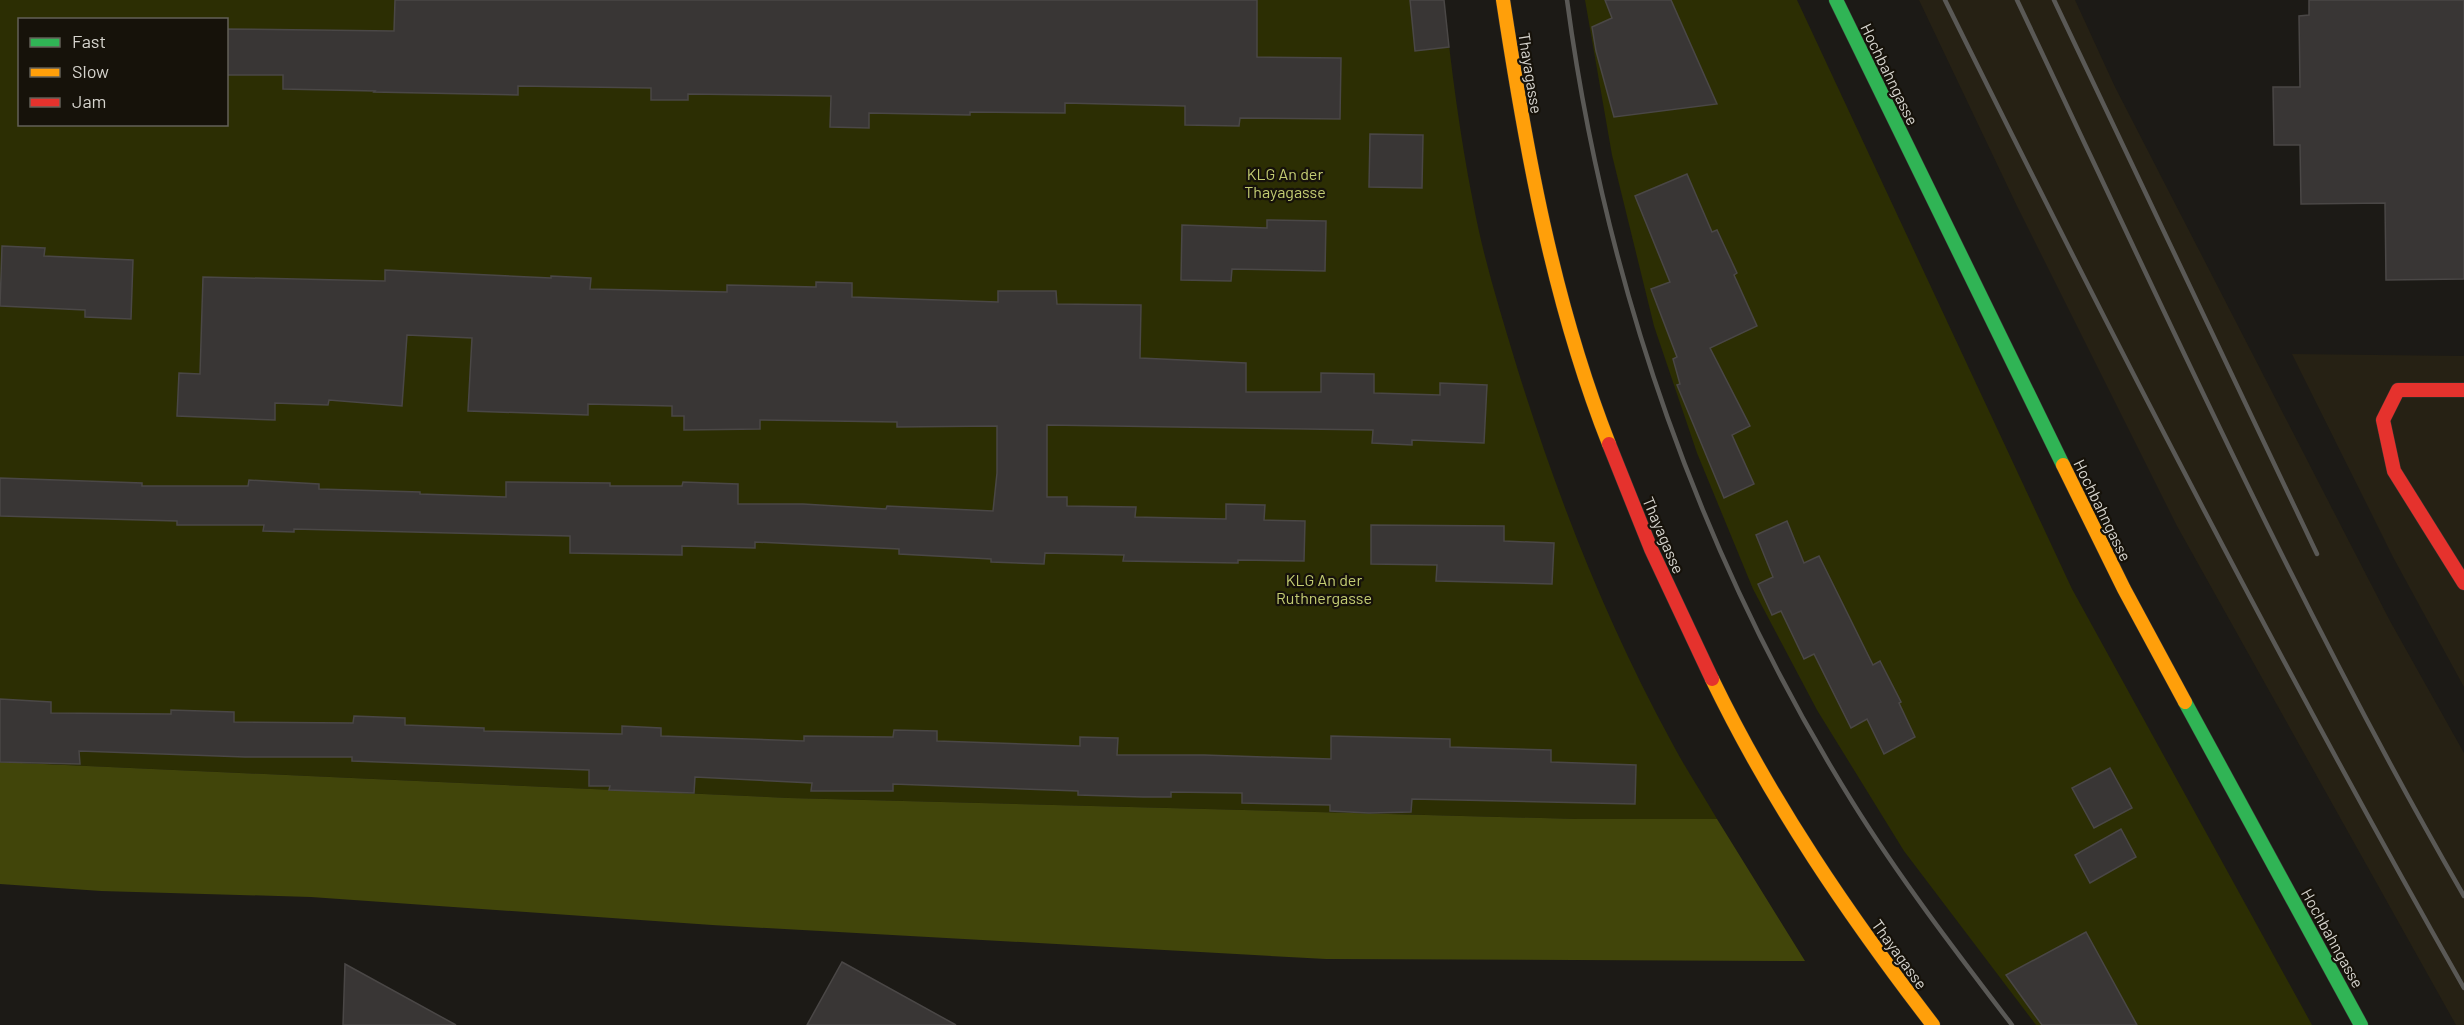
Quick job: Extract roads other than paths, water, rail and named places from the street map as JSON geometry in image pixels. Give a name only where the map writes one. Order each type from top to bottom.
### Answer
[{"type":"street","name":"Thayagasse","points":[[1503,0],[1517,94],[1557,278],[1591,393],[1644,534],[1698,652],[1795,831],[1872,943],[1933,1025]]},
{"type":"street","name":"Hochbahngasse","points":[[1836,0],[2124,590],[2361,1025]]},
{"type":"street","points":[[2464,390],[2398,390],[2383,420],[2394,471],[2464,583]]},
{"type":"railway","points":[[1567,0],[1584,106],[1606,211],[1634,315],[1667,417],[1706,517],[1750,615],[1799,710],[1853,803],[1910,888],[2012,1025]]},
{"type":"railway","points":[[1945,0],[2197,498],[2328,744],[2464,988]]},
{"type":"railway","points":[[2017,0],[2177,340],[2287,565],[2403,787],[2464,896]]},
{"type":"railway","points":[[2054,0],[2317,554]]},
{"type":"park label","name":"KLG An der Thayagasse","points":[[1285,182]]},
{"type":"park label","name":"KLG An der Ruthnergasse","points":[[1324,588]]}]
